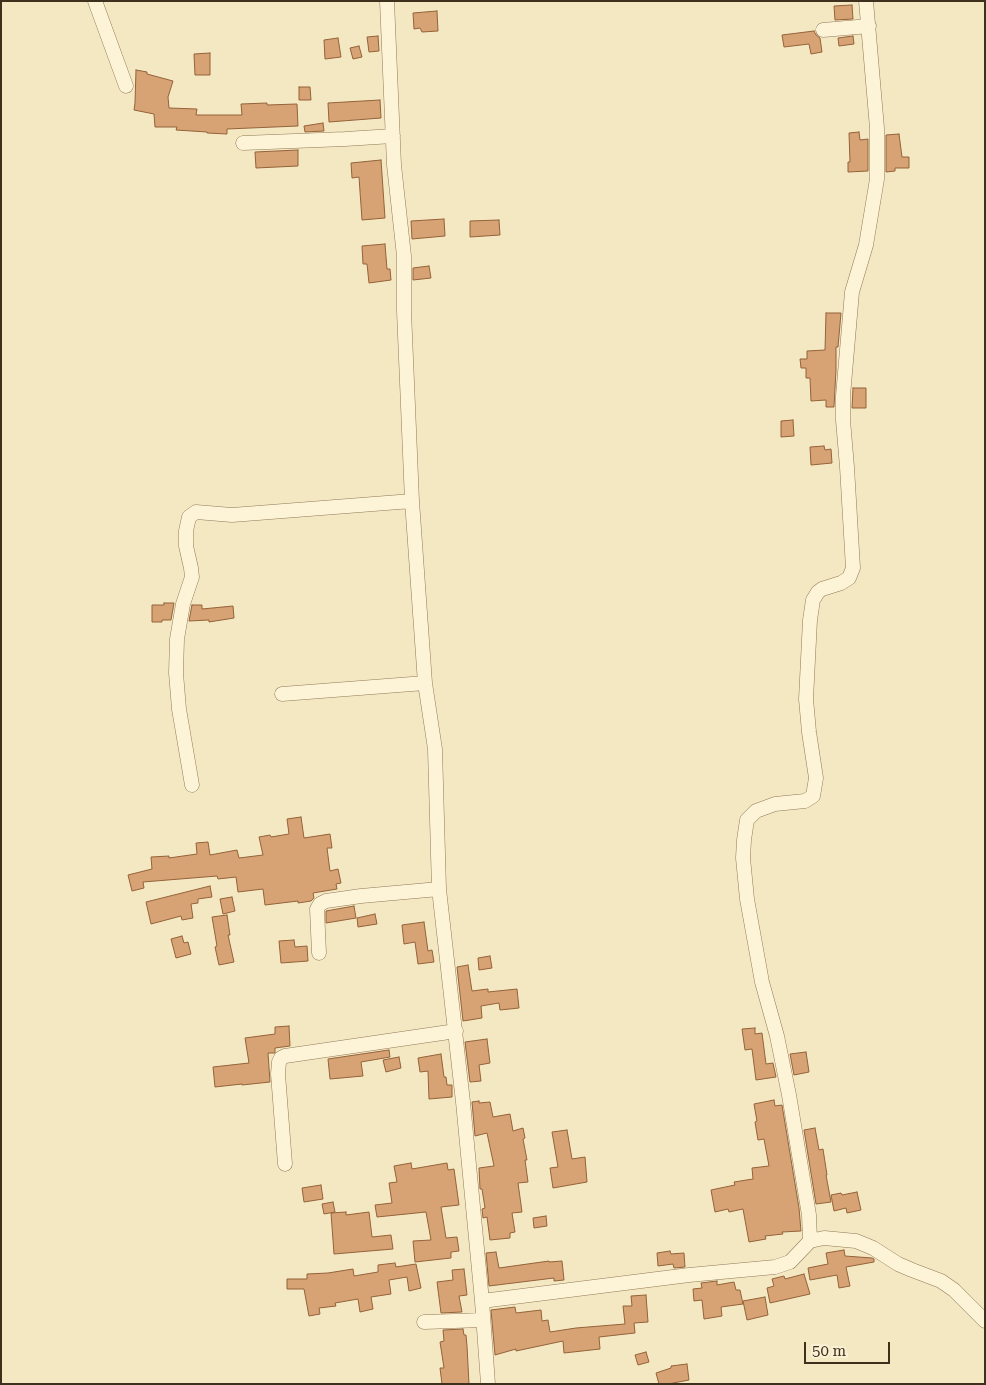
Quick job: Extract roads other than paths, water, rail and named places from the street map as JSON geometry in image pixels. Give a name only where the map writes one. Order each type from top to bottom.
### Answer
[{"type":"street","points":[[94,1],[126,86]]},
{"type":"street","points":[[387,1],[394,164],[404,256],[404,311],[412,501],[425,683],[435,750],[439,889],[456,1031],[482,1301],[488,1384]]},
{"type":"street","points":[[810,1241],[809,1215],[789,1095],[777,1036],[762,982],[747,899],[744,840],[747,820],[756,812],[775,804],[806,801],[813,796],[816,778],[808,732],[806,699],[810,620],[813,600],[822,589],[849,578],[853,568],[843,396],[852,292],[866,245],[877,179],[877,128],[866,1]]},
{"type":"street","points":[[823,30],[869,26]]},
{"type":"street","points":[[243,143],[393,136]]},
{"type":"street","points":[[192,784],[179,709],[176,672],[177,639],[183,604],[192,577],[186,546],[186,531],[189,517],[196,512],[232,515],[412,501]]},
{"type":"street","points":[[282,694],[425,683]]},
{"type":"street","points":[[319,953],[317,909],[320,904],[361,896],[439,889]]},
{"type":"street","points":[[285,1164],[278,1074],[281,1058],[456,1031]]},
{"type":"street","points":[[482,1301],[775,1267],[790,1262],[810,1241],[824,1238],[856,1241],[874,1248],[905,1267],[950,1286],[985,1321]]},
{"type":"street","points":[[424,1322],[483,1320]]}]
